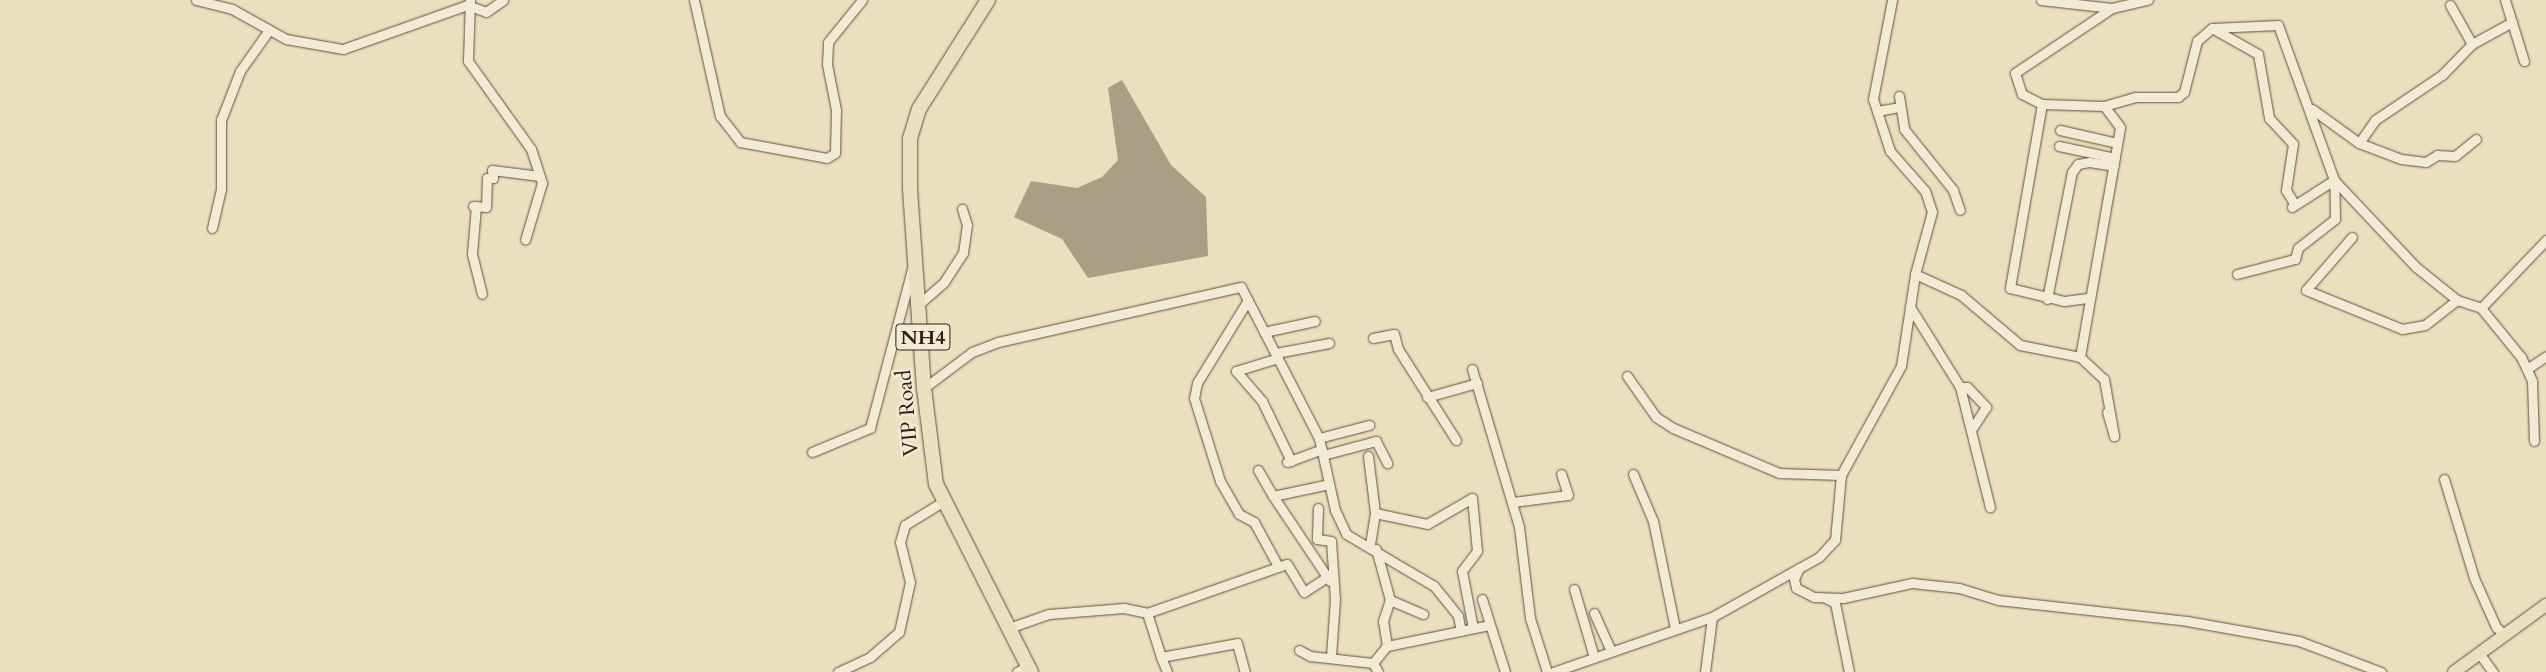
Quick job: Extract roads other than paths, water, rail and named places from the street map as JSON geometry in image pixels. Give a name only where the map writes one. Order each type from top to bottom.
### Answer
[{"type":"highway","name":"VIP Road","points":[[988,0],[918,109],[910,140],[915,256],[918,304],[924,339],[924,388],[931,459],[944,501],[1009,628],[1025,670]]},
{"type":"main road","points":[[2454,672],[2546,605]]},
{"type":"street","points":[[196,0],[232,9],[286,39],[343,49],[468,2],[486,12],[503,0]]},
{"type":"street","points":[[694,0],[720,116],[740,142],[827,158],[835,154],[836,110],[826,64],[828,42],[862,0]]},
{"type":"street","points":[[1553,672],[1675,628],[1712,617],[1799,568],[1835,540],[1842,475],[1901,366],[1915,274],[1932,212],[1925,191],[1890,150],[1877,111],[1875,83],[1892,0]]},
{"type":"street","points":[[2041,0],[2112,8],[2148,0]]},
{"type":"street","points":[[2505,0],[2524,60]]},
{"type":"street","points":[[468,2],[468,61],[531,149],[542,183],[525,240]]},
{"type":"street","points":[[2450,5],[2472,44]]},
{"type":"street","points":[[2112,8],[2014,73],[2022,94],[2042,104],[2104,106],[2136,97],[2178,97],[2184,92],[2197,41],[2212,28],[2278,25],[2308,102],[2334,180],[2335,219],[2298,248],[2295,259],[2236,274]]},
{"type":"street","points":[[2359,143],[2375,120],[2442,76],[2472,44],[2512,22]]},
{"type":"street","points":[[2212,28],[2258,54],[2269,118],[2293,144],[2286,190],[2293,206],[2334,180]]},
{"type":"street","points":[[212,228],[222,189],[221,120],[240,71],[269,30]]},
{"type":"street","points":[[1899,96],[1899,107],[1904,128],[1954,190],[1960,210]]},
{"type":"street","points":[[2308,102],[2314,114],[2359,143],[2402,159],[2426,162],[2437,155],[2455,156],[2476,139]]},
{"type":"street","points":[[2042,104],[2010,288],[2047,299],[2088,298]]},
{"type":"street","points":[[2080,357],[2088,298],[2120,128],[2104,106]]},
{"type":"street","points":[[1877,111],[1899,107]]},
{"type":"street","points":[[2060,130],[2117,143]]},
{"type":"street","points":[[2060,146],[2115,162]]},
{"type":"street","points":[[2047,299],[2072,172],[2078,164],[2115,162]]},
{"type":"street","points":[[482,294],[472,254],[475,206],[486,207],[487,178],[493,178],[492,170],[540,176]]},
{"type":"street","points":[[2334,180],[2416,267],[2457,300],[2481,308],[2527,369],[2532,381],[2534,441]]},
{"type":"street","points":[[918,304],[944,282],[963,252],[966,225],[962,209]]},
{"type":"street","points":[[2352,237],[2306,290],[2402,329],[2425,325],[2457,300]]},
{"type":"street","points":[[2481,308],[2546,240]]},
{"type":"street","points":[[812,452],[870,428],[915,256]]},
{"type":"street","points":[[1915,274],[1961,295],[2020,345],[2080,357],[2104,379],[2114,436],[2107,412]]},
{"type":"street","points":[[924,388],[934,376],[972,352],[998,342],[1241,287],[1319,438],[1329,484],[1346,534],[1373,547],[1419,581],[1434,586],[1458,616],[1461,631]]},
{"type":"street","points":[[1248,300],[1197,383],[1194,398],[1220,482],[1239,514],[1254,522],[1278,566]]},
{"type":"street","points":[[1910,307],[1960,387],[1990,507]]},
{"type":"street","points":[[1264,332],[1286,324],[1316,321]]},
{"type":"street","points":[[896,334],[924,339]]},
{"type":"street","points":[[1373,338],[1394,334],[1427,397],[1456,440]]},
{"type":"street","points":[[1329,344],[1277,356],[1236,371],[1262,401],[1289,461],[1376,441],[1387,463]]},
{"type":"street","points":[[2527,369],[2546,356]]},
{"type":"street","points":[[1472,369],[1513,502],[1530,618],[1547,672]]},
{"type":"street","points":[[1627,376],[1656,417],[1673,428],[1779,473],[1842,475]]},
{"type":"street","points":[[1427,397],[1477,383]]},
{"type":"street","points":[[1960,387],[1967,387],[1986,407],[1971,430]]},
{"type":"street","points":[[1319,438],[1369,425]]},
{"type":"street","points":[[1368,456],[1375,513],[1373,547],[1390,600],[1383,621],[1387,646]]},
{"type":"street","points":[[1258,470],[1335,590]]},
{"type":"street","points":[[1513,502],[1568,495],[1561,474]]},
{"type":"street","points":[[1633,474],[1653,521],[1675,628]]},
{"type":"street","points":[[2444,479],[2474,578],[2496,627],[2505,634]]},
{"type":"street","points":[[1274,496],[1329,484]]},
{"type":"street","points":[[1375,513],[1427,524],[1472,498],[1477,551],[1462,570],[1473,628]]},
{"type":"street","points":[[838,672],[870,657],[899,632],[910,582],[900,542],[905,525],[944,501]]},
{"type":"street","points":[[1318,508],[1316,539],[1331,541],[1346,534]]},
{"type":"street","points":[[1331,541],[1335,590],[1331,656]]},
{"type":"street","points":[[1009,628],[1049,614],[1124,608],[1147,613],[1286,564],[1304,592],[1327,577]]},
{"type":"street","points":[[1799,568],[1794,579],[1796,588],[1824,597],[1835,603],[1849,672]]},
{"type":"street","points":[[1824,597],[1843,598],[1912,583],[1959,588],[1998,600],[2187,621],[2299,641],[2381,672]]},
{"type":"street","points":[[1574,589],[1594,657]]},
{"type":"street","points":[[1482,599],[1505,672]]},
{"type":"street","points":[[1390,600],[1423,614]]},
{"type":"street","points":[[1147,613],[1167,672]]},
{"type":"street","points":[[1594,613],[1611,651]]},
{"type":"street","points":[[1705,672],[1712,617]]},
{"type":"street","points":[[1373,663],[1387,646],[1489,625]]},
{"type":"street","points":[[1161,657],[1238,643],[1245,672]]},
{"type":"street","points":[[1299,650],[1310,656],[1331,656],[1373,663]]},
{"type":"street","points":[[2479,653],[2493,672]]},
{"type":"street","points":[[1373,663],[1378,672]]}]
